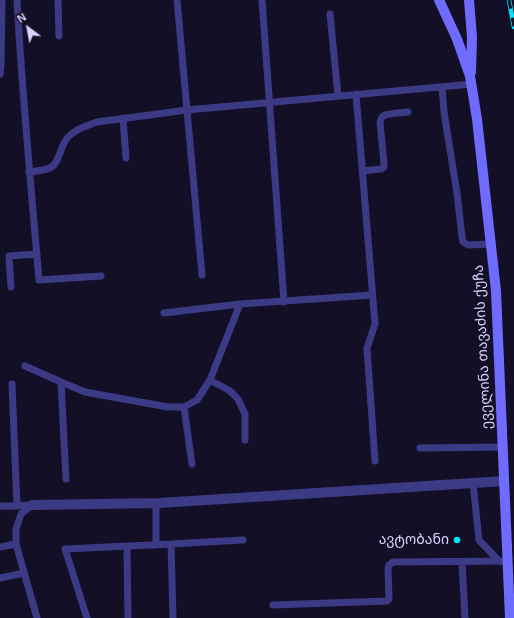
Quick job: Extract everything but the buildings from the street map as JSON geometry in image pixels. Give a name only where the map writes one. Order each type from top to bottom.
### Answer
[{"type":"main road","name":"ეველინა თავაძის ქუჩა","points":[[439,0],[457,39],[471,80]]},
{"type":"main road","name":"ეველინა თავაძის ქუჩა","points":[[469,0],[472,37],[471,80],[477,119],[496,291],[503,447],[504,562],[510,618]]},
{"type":"street","points":[[32,505],[156,503],[504,481]]},
{"type":"lane","points":[[0,74],[2,0]]},
{"type":"lane","points":[[17,0],[29,172],[39,280],[101,276]]},
{"type":"lane","points":[[58,0],[59,36]]},
{"type":"lane","points":[[178,0],[202,275]]},
{"type":"lane","points":[[262,0],[284,302]]},
{"type":"lane","points":[[330,14],[338,96]]},
{"type":"lane","points":[[29,172],[48,169],[57,159],[64,142],[69,136],[75,131],[97,122],[187,110],[442,87],[471,80]]},
{"type":"lane","points":[[442,87],[444,112],[463,242],[468,245],[491,244]]},
{"type":"lane","points":[[356,94],[374,324],[367,348],[376,461]]},
{"type":"lane","points":[[362,171],[381,169],[384,167],[380,122],[381,118],[387,114],[408,112]]},
{"type":"lane","points":[[123,118],[126,158]]},
{"type":"lane","points":[[10,286],[9,256],[37,254]]},
{"type":"lane","points":[[164,313],[240,304],[372,295]]},
{"type":"lane","points":[[25,366],[85,392],[168,407],[184,407],[197,400],[210,380],[240,304]]},
{"type":"lane","points":[[210,380],[230,391],[238,399],[245,414],[245,440]]},
{"type":"lane","points":[[61,382],[66,479]]},
{"type":"lane","points":[[12,384],[17,506]]},
{"type":"lane","points":[[184,407],[192,464]]},
{"type":"lane","points":[[420,448],[503,447]]},
{"type":"lane","points":[[473,483],[478,540],[504,562]]},
{"type":"lane","points":[[156,503],[156,545]]},
{"type":"lane","points":[[0,506],[32,505]]},
{"type":"lane","points":[[32,505],[21,514],[16,529],[16,544],[37,618]]},
{"type":"lane","points":[[87,618],[65,549],[243,540]]},
{"type":"lane","points":[[0,547],[16,544]]},
{"type":"lane","points":[[171,544],[173,618]]},
{"type":"lane","points":[[127,546],[128,618]]},
{"type":"lane","points":[[273,604],[387,601],[389,599],[388,569],[389,564],[393,562],[504,562]]},
{"type":"lane","points":[[462,562],[465,618]]},
{"type":"lane","points":[[0,578],[24,573]]},
{"type":"railway","points":[[509,0],[514,27]]},
{"type":"place","name":"ავტობანი","points":[[457,540]]}]
